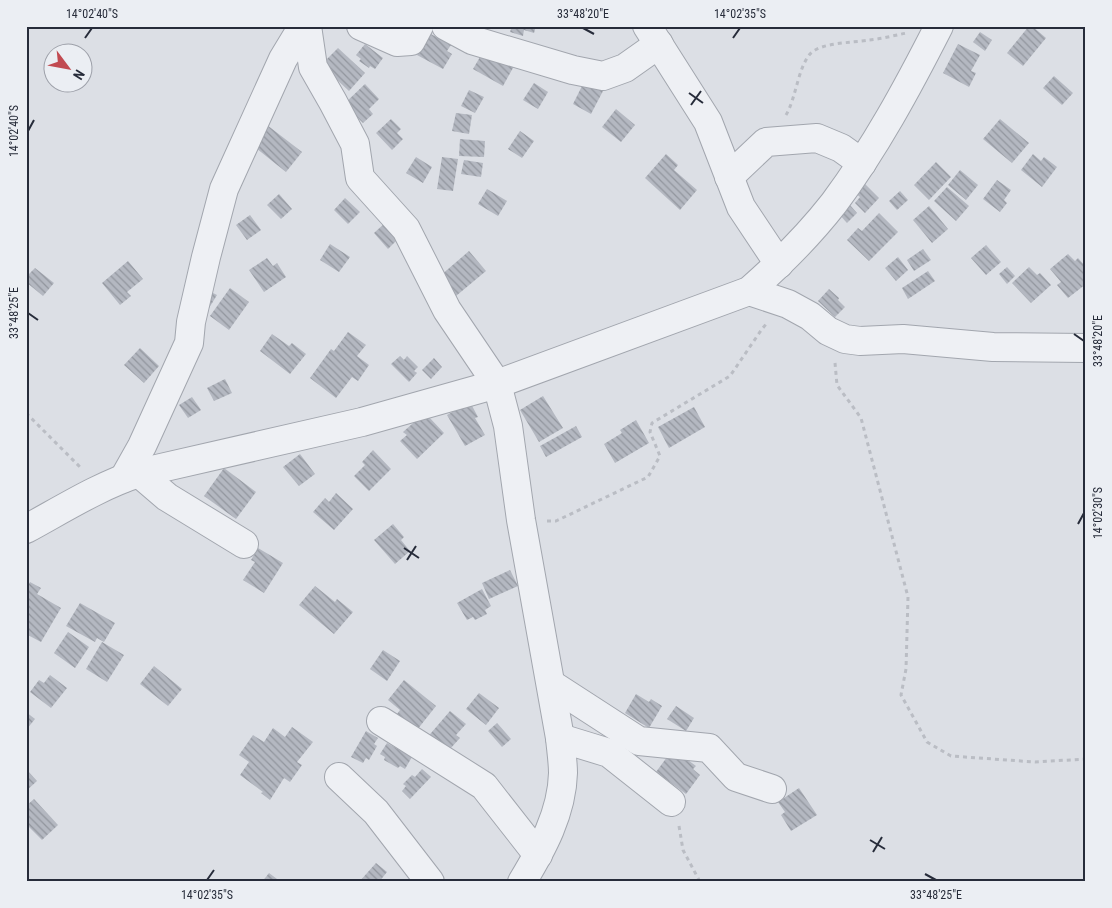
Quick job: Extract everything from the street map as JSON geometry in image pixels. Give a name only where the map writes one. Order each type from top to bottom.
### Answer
[{"type":"street","points":[[305,26],[312,67],[355,144],[360,178],[406,230],[447,310],[497,384],[508,426],[521,520],[560,738],[563,774],[558,809],[538,855],[522,882]]},
{"type":"street","points":[[131,475],[142,446],[189,343],[191,322],[224,189],[283,59],[305,26]]},
{"type":"street","points":[[361,26],[397,42],[411,40],[419,26]]},
{"type":"street","points":[[446,26],[472,40],[573,70],[603,76],[625,68],[653,35],[708,122],[741,207],[779,264]]},
{"type":"street","points":[[26,529],[93,492],[131,475],[362,422],[497,384],[749,291],[779,264],[833,204],[862,163],[914,74],[939,26]]},
{"type":"street","points":[[729,177],[766,142],[817,138],[841,148],[862,163]]},
{"type":"street","points":[[749,291],[788,304],[810,316],[828,331],[845,339],[860,341],[904,339],[993,347],[1086,348]]},
{"type":"street","points":[[131,475],[244,544]]},
{"type":"street","points":[[551,684],[639,741],[709,748],[736,777],[772,790]]},
{"type":"street","points":[[381,722],[484,786],[538,855]]},
{"type":"street","points":[[560,738],[609,753],[671,802]]},
{"type":"street","points":[[339,777],[376,812],[430,882]]},
{"type":"path","points":[[782,122],[792,104],[799,79],[810,55],[816,50],[826,46],[871,40],[909,32]]},
{"type":"path","points":[[521,520],[556,521],[648,477],[660,456],[650,432],[652,423],[730,376],[762,329],[788,304]]},
{"type":"path","points":[[828,331],[834,355],[837,385],[861,418],[908,597],[906,669],[901,695],[927,742],[951,756],[1035,762],[1086,759]]},
{"type":"path","points":[[26,413],[82,469],[93,492]]},
{"type":"path","points":[[671,802],[679,824],[683,850],[702,882]]},
{"type":"building","points":[[512,26],[536,26],[534,33],[524,30],[523,36],[510,32]]},
{"type":"building","points":[[1029,26],[1032,26],[1046,38],[1023,66],[1007,53]]},
{"type":"building","points":[[980,32],[992,40],[985,51],[973,42]]},
{"type":"building","points":[[429,33],[451,45],[447,51],[452,54],[443,69],[417,55]]},
{"type":"building","points":[[365,44],[383,58],[375,69],[370,66],[369,68],[359,61],[361,59],[356,55]]},
{"type":"building","points":[[958,44],[980,55],[971,71],[976,73],[969,87],[943,73]]},
{"type":"building","points":[[338,48],[365,73],[349,91],[321,65]]},
{"type":"building","points":[[484,50],[514,66],[503,86],[473,69]]},
{"type":"building","points":[[1054,76],[1073,93],[1062,105],[1043,88]]},
{"type":"building","points":[[584,82],[603,91],[591,114],[573,104]]},
{"type":"building","points":[[534,83],[548,92],[538,109],[523,100]]},
{"type":"building","points":[[365,84],[379,99],[369,109],[373,114],[363,123],[344,104]]},
{"type":"building","points":[[469,90],[484,97],[475,113],[461,106]]},
{"type":"building","points":[[616,109],[635,125],[621,142],[602,127]]},
{"type":"building","points":[[456,113],[472,115],[469,134],[452,131]]},
{"type":"building","points":[[391,119],[401,129],[397,133],[403,139],[392,150],[376,133]]},
{"type":"building","points":[[1000,119],[1029,143],[1012,163],[983,139]]},
{"type":"building","points":[[267,125],[302,152],[286,172],[251,144]]},
{"type":"building","points":[[520,131],[534,141],[522,158],[508,149]]},
{"type":"building","points":[[460,139],[485,141],[484,157],[459,156]]},
{"type":"building","points":[[666,154],[678,165],[674,170],[697,190],[680,210],[645,178]]},
{"type":"building","points":[[1033,154],[1041,161],[1044,157],[1057,167],[1042,187],[1021,170]]},
{"type":"building","points":[[416,157],[432,167],[423,183],[406,173]]},
{"type":"building","points":[[442,157],[458,159],[453,191],[437,189]]},
{"type":"building","points":[[464,160],[483,163],[481,177],[461,174]]},
{"type":"building","points":[[936,162],[951,177],[929,200],[914,185]]},
{"type":"building","points":[[960,170],[978,185],[966,200],[948,185]]},
{"type":"building","points":[[997,180],[1011,190],[1004,200],[1007,203],[1000,212],[983,199]]},
{"type":"building","points":[[865,184],[879,198],[865,213],[855,203],[860,197],[855,193]]},
{"type":"building","points":[[947,187],[969,206],[956,221],[934,201]]},
{"type":"building","points":[[487,189],[507,201],[498,216],[478,204]]},
{"type":"building","points":[[900,191],[908,200],[897,210],[889,201]]},
{"type":"building","points":[[279,194],[292,209],[281,219],[267,205]]},
{"type":"building","points":[[345,198],[360,212],[348,224],[334,210]]},
{"type":"building","points":[[849,204],[857,213],[847,223],[839,214]]},
{"type":"building","points":[[929,206],[948,229],[932,243],[913,220]]},
{"type":"building","points":[[879,213],[898,232],[869,261],[847,240],[858,228],[862,231]]},
{"type":"building","points":[[250,215],[261,230],[247,240],[236,225]]},
{"type":"building","points":[[386,222],[400,237],[388,249],[374,233]]},
{"type":"building","points":[[330,244],[350,257],[339,272],[320,260]]},
{"type":"building","points":[[986,245],[1001,262],[986,275],[971,258]]},
{"type":"building","points":[[923,249],[931,260],[914,271],[907,260]]},
{"type":"building","points":[[469,251],[486,271],[456,296],[440,276]]},
{"type":"building","points":[[1068,254],[1075,261],[1078,258],[1086,267],[1083,271],[1086,275],[1086,284],[1068,298],[1057,285],[1061,282],[1050,269]]},
{"type":"building","points":[[898,257],[908,270],[896,281],[885,268]]},
{"type":"building","points":[[267,258],[273,266],[277,263],[286,277],[264,292],[249,270]]},
{"type":"building","points":[[128,261],[143,279],[127,292],[131,296],[120,305],[102,283]]},
{"type":"building","points":[[1007,267],[1015,276],[1007,284],[999,274]]},
{"type":"building","points":[[1029,267],[1037,275],[1040,273],[1051,285],[1031,303],[1012,283]]},
{"type":"building","points":[[35,268],[54,283],[43,296],[26,282],[26,277]]},
{"type":"building","points":[[928,271],[935,281],[908,299],[902,288]]},
{"type":"building","points":[[230,288],[249,302],[229,330],[210,316]]},
{"type":"building","points":[[829,289],[845,307],[835,317],[818,301]]},
{"type":"building","points":[[209,291],[217,295],[206,313]]},
{"type":"building","points":[[348,332],[366,345],[357,356],[369,365],[358,381],[352,377],[336,398],[310,378],[331,349],[334,351]]},
{"type":"building","points":[[272,334],[289,346],[292,343],[306,354],[290,374],[260,351]]},
{"type":"building","points":[[140,348],[159,366],[144,383],[124,365]]},
{"type":"building","points":[[400,356],[404,360],[407,356],[418,367],[414,371],[417,373],[409,382],[391,364]]},
{"type":"building","points":[[434,358],[442,367],[431,379],[422,370]]},
{"type":"building","points":[[225,379],[232,393],[214,401],[207,388]]},
{"type":"building","points":[[543,396],[563,428],[539,442],[520,410]]},
{"type":"building","points":[[192,397],[201,410],[188,418],[179,405]]},
{"type":"building","points":[[470,402],[478,417],[475,418],[485,435],[465,446],[447,415]]},
{"type":"building","points":[[694,407],[705,427],[669,448],[658,427]]},
{"type":"building","points":[[421,416],[424,419],[428,416],[444,433],[417,459],[400,441],[407,435],[403,432]]},
{"type":"building","points":[[636,420],[649,443],[615,463],[604,444],[622,433],[620,430]]},
{"type":"building","points":[[576,426],[582,437],[546,457],[540,446]]},
{"type":"building","points":[[373,450],[391,469],[369,491],[354,476],[365,465],[362,462]]},
{"type":"building","points":[[300,454],[315,474],[299,486],[283,467]]},
{"type":"building","points":[[224,468],[256,492],[236,519],[204,496]]},
{"type":"building","points":[[336,493],[353,509],[334,530],[313,512],[325,498],[329,502]]},
{"type":"building","points":[[393,524],[404,537],[401,540],[410,551],[395,564],[374,540]]},
{"type":"building","points":[[258,548],[283,563],[264,593],[243,580],[255,562],[251,560]]},
{"type":"building","points":[[510,570],[518,586],[489,599],[482,583]]},
{"type":"building","points":[[30,582],[41,588],[37,594],[61,608],[41,642],[26,634],[26,589]]},
{"type":"building","points":[[315,586],[335,602],[337,599],[353,612],[334,634],[299,605]]},
{"type":"building","points":[[482,589],[491,606],[485,610],[487,614],[475,620],[473,617],[467,620],[457,603]]},
{"type":"building","points":[[80,603],[115,623],[104,642],[97,638],[95,642],[66,626]]},
{"type":"building","points":[[68,632],[89,647],[75,668],[54,653]]},
{"type":"building","points":[[102,642],[124,655],[107,682],[86,669]]},
{"type":"building","points":[[383,650],[400,661],[387,681],[370,669]]},
{"type":"building","points":[[154,666],[182,689],[168,706],[140,684]]},
{"type":"building","points":[[50,675],[67,688],[51,708],[30,692],[39,680],[44,683]]},
{"type":"building","points":[[404,680],[436,706],[417,730],[397,714],[400,710],[388,700]]},
{"type":"building","points":[[479,693],[499,708],[486,725],[466,709]]},
{"type":"building","points":[[636,694],[649,702],[651,699],[662,706],[649,728],[625,713]]},
{"type":"building","points":[[676,706],[694,718],[686,731],[667,719]]},
{"type":"building","points":[[450,711],[466,724],[456,735],[460,738],[450,749],[447,746],[441,754],[425,740]]},
{"type":"building","points":[[26,712],[35,719],[26,730]]},
{"type":"building","points":[[497,723],[511,739],[502,747],[488,731]]},
{"type":"building","points":[[292,727],[313,742],[297,762],[302,765],[290,782],[284,778],[270,800],[261,793],[263,792],[240,775],[249,762],[239,755],[253,735],[264,742],[273,728],[285,737]]},
{"type":"building","points":[[366,731],[378,738],[374,744],[377,746],[369,760],[366,758],[363,763],[351,757]]},
{"type":"building","points":[[387,743],[412,757],[405,769],[400,766],[398,768],[384,760],[385,757],[380,754]]},
{"type":"building","points":[[670,753],[678,759],[681,755],[696,766],[693,769],[700,775],[686,794],[656,772]]},
{"type":"building","points":[[26,769],[37,781],[26,791]]},
{"type":"building","points":[[422,769],[431,777],[410,799],[402,791],[406,786],[403,784],[412,775],[415,777]]},
{"type":"building","points":[[799,788],[817,815],[791,831],[781,815],[785,812],[778,802]]},
{"type":"building","points":[[34,799],[58,825],[42,840],[26,824],[26,806]]},
{"type":"building","points":[[376,863],[387,872],[379,882],[359,882]]},
{"type":"building","points":[[269,873],[281,882],[262,882]]}]
